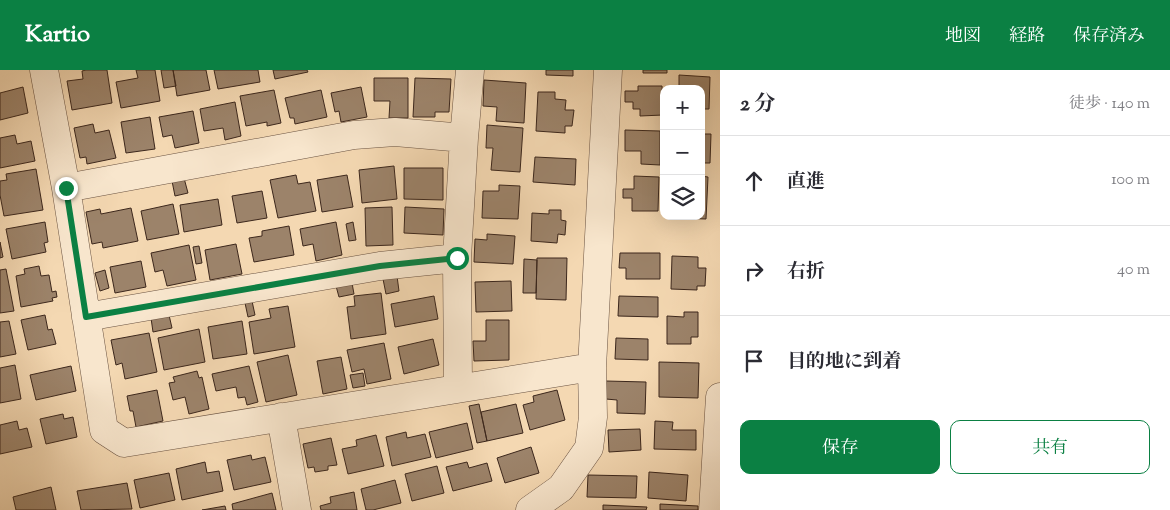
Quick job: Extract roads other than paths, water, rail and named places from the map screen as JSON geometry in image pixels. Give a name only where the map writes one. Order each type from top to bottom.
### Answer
[{"type":"street","points":[[44,70],[66,188],[104,430],[124,443],[592,366]]},
{"type":"street","points":[[458,387],[457,258],[470,70]]},
{"type":"street","points":[[530,510],[561,488],[589,448],[593,417],[592,366],[608,70]]},
{"type":"street","points":[[66,188],[354,135],[395,132],[464,138]]},
{"type":"street","points":[[86,317],[380,266],[457,258]]},
{"type":"street","points":[[713,510],[720,397]]},
{"type":"street","points":[[281,417],[297,510]]}]
